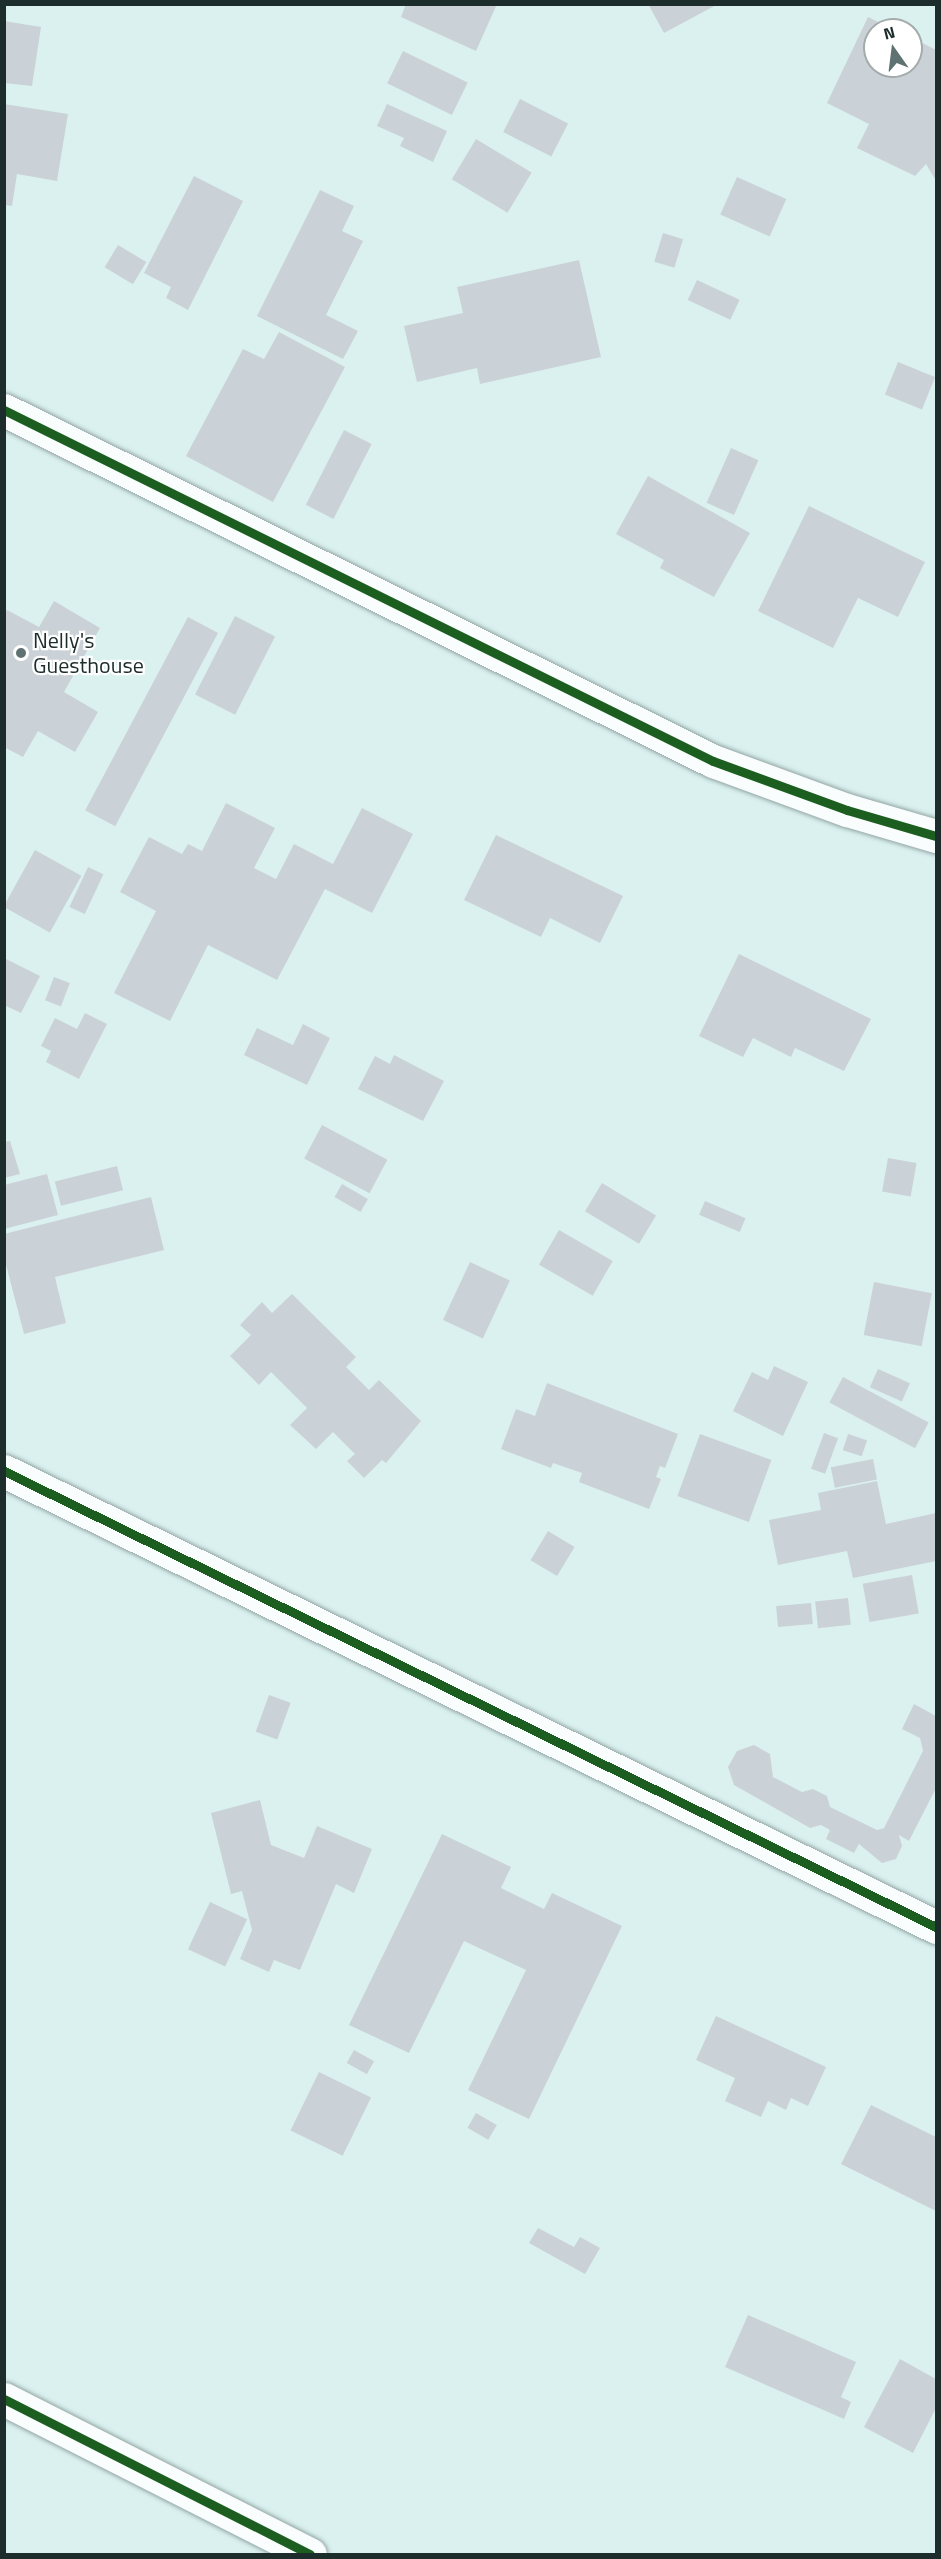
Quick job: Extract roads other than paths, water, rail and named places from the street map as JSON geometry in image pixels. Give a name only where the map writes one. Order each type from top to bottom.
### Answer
[{"type":"street","points":[[4,410],[713,760],[847,810],[936,836]]},
{"type":"street","points":[[4,1471],[936,1927]]},
{"type":"street","points":[[4,2399],[310,2554]]},
{"type":"place","name":"Nelly's Guesthouse","points":[[21,653]]}]
